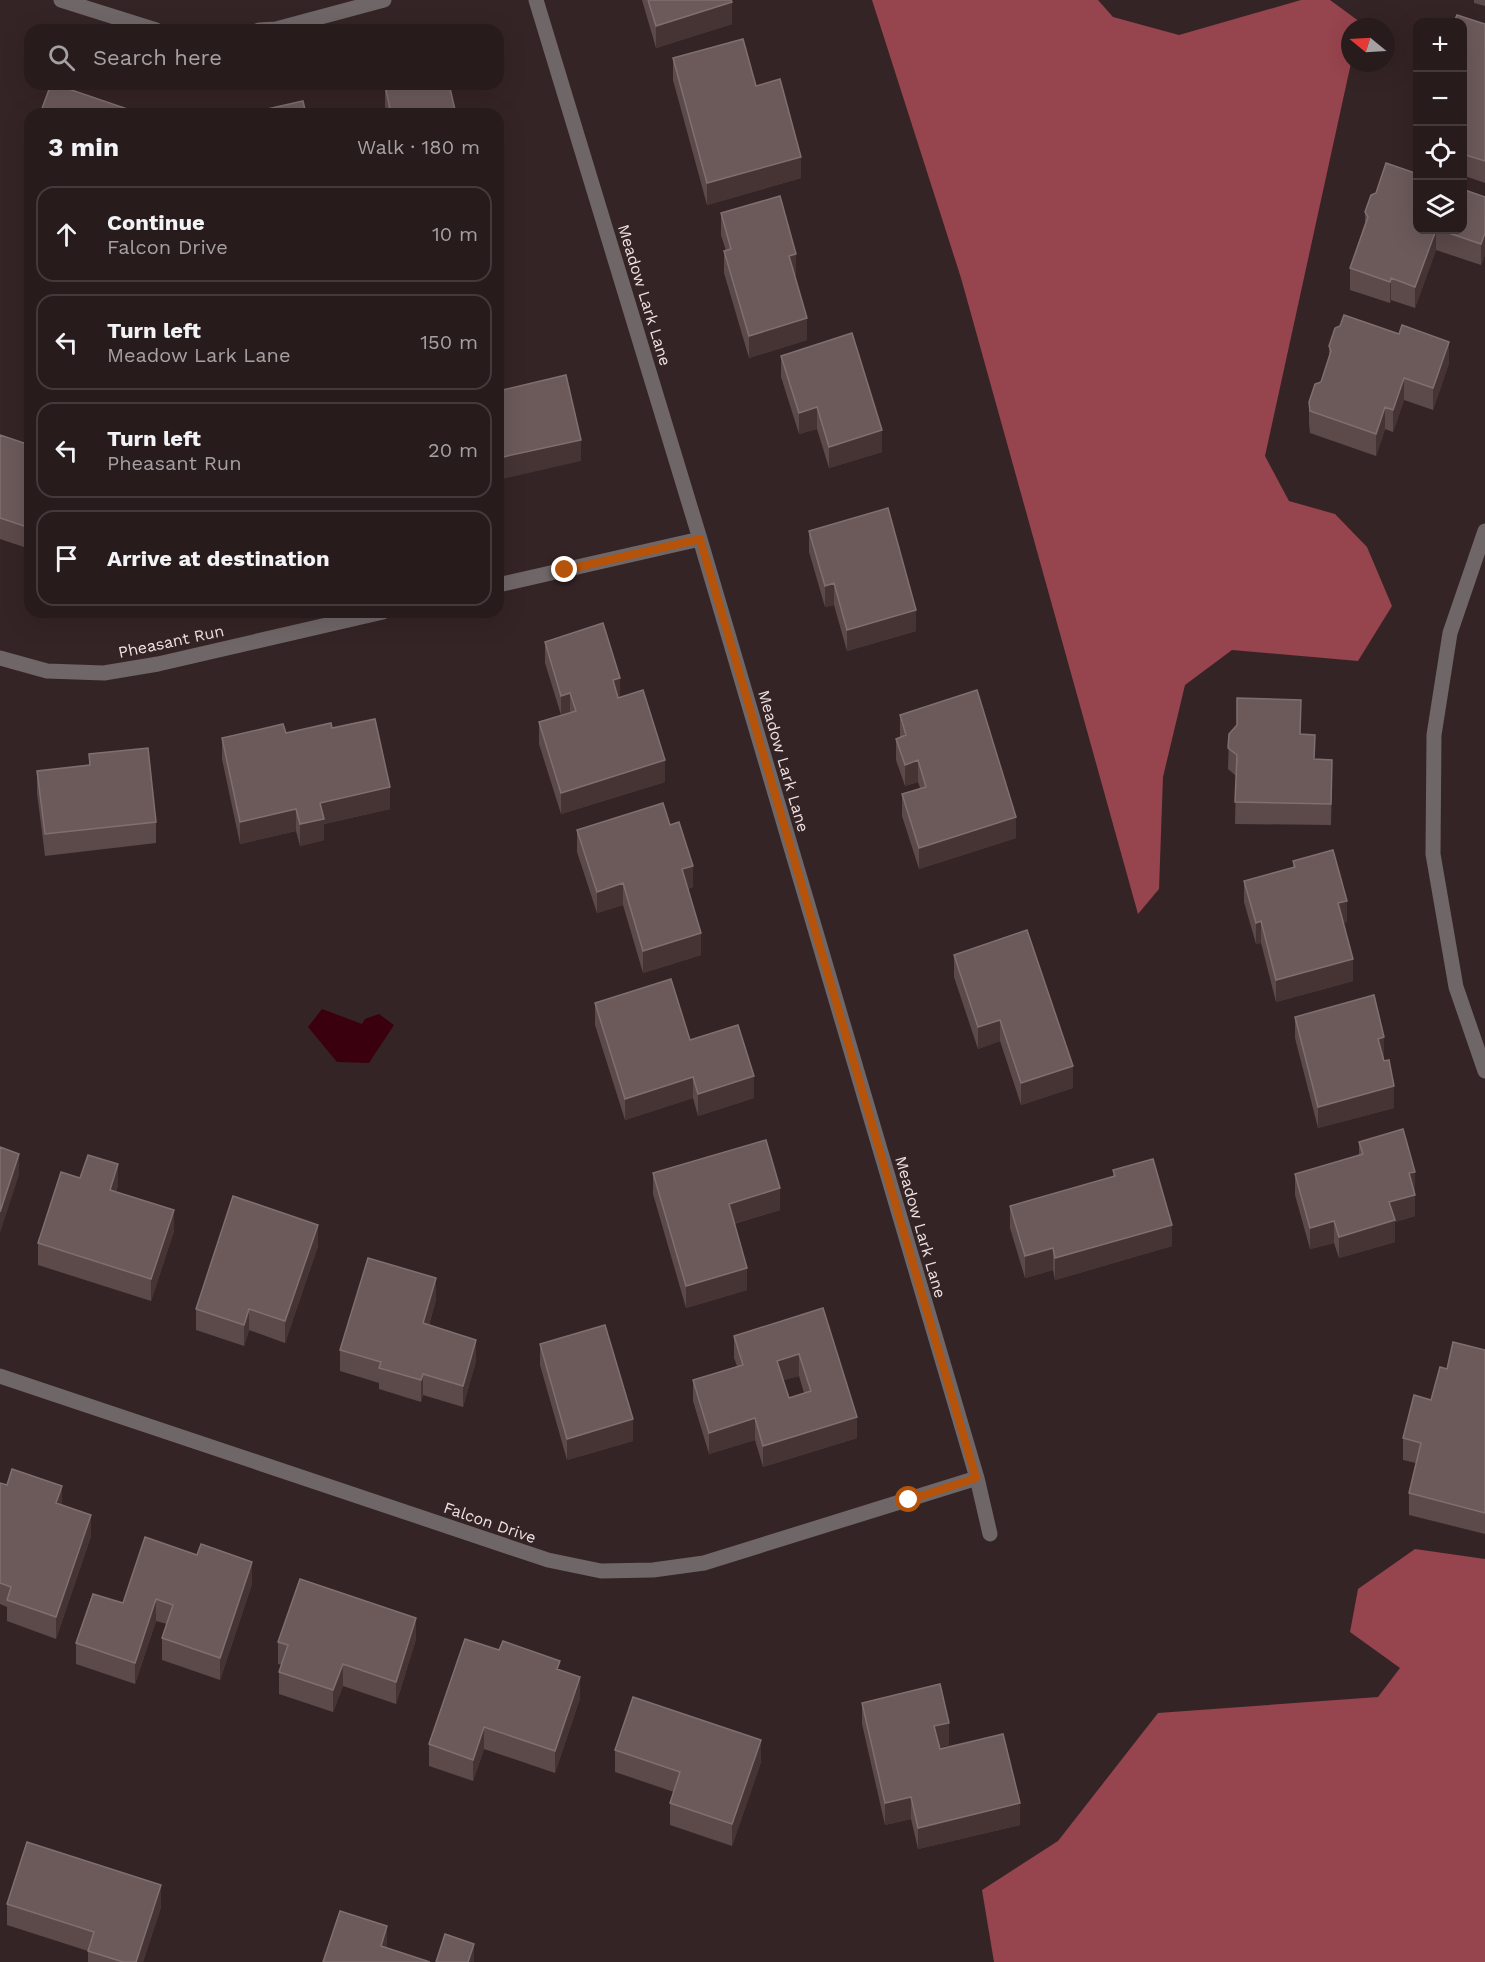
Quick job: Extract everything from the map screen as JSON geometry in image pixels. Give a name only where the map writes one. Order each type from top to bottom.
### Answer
[{"type":"street","points":[[61,0],[137,24]]},
{"type":"street","points":[[291,24],[384,0]]},
{"type":"street","name":"Meadow Lark Lane","points":[[536,0],[700,539],[976,1478],[990,1534]]},
{"type":"street","points":[[1485,531],[1448,645],[1434,735],[1433,854],[1456,987],[1485,1071]]},
{"type":"street","points":[[504,584],[700,539]]},
{"type":"street","name":"Pheasant Run","points":[[0,658],[47,671],[104,673],[158,664],[357,618]]},
{"type":"street","name":"Falcon Drive","points":[[0,1376],[548,1560],[601,1570],[653,1570],[704,1563],[976,1478]]},
{"type":"shaded area","points":[[872,0],[1098,0],[1113,17],[1179,35],[1301,0],[1330,0],[1355,18],[1341,18],[1341,72],[1349,72],[1265,456],[1289,501],[1335,514],[1367,547],[1392,606],[1358,661],[1232,650],[1185,685],[1163,777],[1159,889],[1138,914],[961,278]]},
{"type":"shaded area","points":[[322,1009],[362,1024],[365,1019],[379,1014],[394,1025],[369,1063],[337,1062],[308,1027]]},
{"type":"shaded area","points":[[1415,1549],[1485,1559],[1485,1962],[994,1962],[982,1890],[1058,1841],[1158,1713],[1378,1697],[1400,1668],[1350,1632],[1358,1589]]},
{"type":"building","points":[[648,0],[731,0],[732,2],[656,26]]},
{"type":"building","points":[[1467,18],[1485,24],[1485,161],[1467,156]]},
{"type":"building","points":[[743,39],[756,86],[780,79],[801,157],[707,183],[673,58]]},
{"type":"building","points":[[49,90],[72,90],[124,108],[42,108]]},
{"type":"building","points":[[386,90],[450,90],[455,108],[390,108]]},
{"type":"building","points":[[303,101],[305,108],[272,108]]},
{"type":"building","points":[[1386,163],[1413,172],[1413,234],[1435,234],[1415,287],[1391,278],[1390,282],[1350,268],[1368,217],[1365,212],[1371,195],[1376,193]]},
{"type":"building","points":[[1467,191],[1485,197],[1485,233],[1481,244],[1452,234],[1467,234]]},
{"type":"building","points":[[780,196],[796,254],[789,256],[807,318],[749,336],[724,251],[731,249],[721,213]]},
{"type":"building","points":[[1344,315],[1399,334],[1402,325],[1449,342],[1433,388],[1404,378],[1393,410],[1385,407],[1376,434],[1310,411],[1309,402],[1315,384],[1321,382],[1331,351],[1329,346],[1335,328],[1340,326]]},
{"type":"building","points":[[852,333],[882,430],[829,447],[817,407],[799,413],[781,356]]},
{"type":"building","points":[[566,375],[581,440],[504,457],[504,390]]},
{"type":"building","points":[[0,435],[24,443],[24,526],[0,518]]},
{"type":"building","points":[[888,508],[916,610],[847,630],[834,583],[825,586],[809,531]]},
{"type":"building","points":[[603,623],[620,678],[613,680],[618,698],[643,690],[665,760],[561,793],[539,722],[576,711],[570,693],[561,696],[545,642]]},
{"type":"building","points":[[977,690],[1016,817],[919,848],[902,794],[926,787],[918,760],[905,765],[896,739],[906,735],[900,715]]},
{"type":"building","points":[[1237,698],[1301,700],[1300,734],[1315,735],[1314,759],[1332,760],[1331,804],[1235,802],[1237,755],[1228,748],[1229,734],[1237,725]]},
{"type":"building","points":[[375,719],[390,787],[320,803],[324,819],[300,824],[296,809],[240,822],[222,738],[283,724],[286,733],[331,723],[332,728]]},
{"type":"building","points":[[148,748],[156,822],[45,834],[37,771],[90,765],[89,754]]},
{"type":"building","points":[[663,803],[670,825],[679,822],[693,866],[682,869],[701,933],[643,951],[623,883],[597,892],[577,830]]},
{"type":"building","points":[[1333,850],[1347,901],[1338,903],[1353,959],[1276,980],[1261,921],[1256,923],[1244,881],[1295,867],[1293,861]]},
{"type":"building","points":[[1027,930],[1073,1066],[1021,1083],[1000,1020],[978,1027],[954,955]]},
{"type":"building","points":[[671,979],[690,1040],[738,1025],[754,1076],[698,1094],[693,1077],[625,1099],[595,1003]]},
{"type":"building","points":[[1374,995],[1384,1037],[1378,1039],[1384,1061],[1389,1060],[1394,1086],[1318,1107],[1295,1017]]},
{"type":"building","points":[[1403,1129],[1415,1172],[1409,1173],[1415,1195],[1389,1202],[1395,1220],[1339,1237],[1334,1221],[1310,1228],[1295,1174],[1363,1154],[1359,1142]]},
{"type":"building","points":[[766,1140],[780,1188],[729,1204],[747,1268],[686,1286],[653,1173]]},
{"type":"building","points":[[0,1147],[19,1154],[0,1212]]},
{"type":"building","points":[[88,1155],[118,1164],[110,1190],[174,1210],[151,1279],[38,1243],[61,1172],[80,1178]]},
{"type":"building","points":[[1153,1159],[1172,1225],[1055,1258],[1053,1248],[1025,1256],[1010,1206],[1115,1176],[1113,1170]]},
{"type":"building","points":[[233,1196],[318,1225],[285,1321],[249,1309],[244,1325],[196,1309]]},
{"type":"building","points":[[368,1258],[436,1278],[423,1323],[476,1340],[463,1386],[423,1374],[421,1380],[379,1368],[381,1362],[340,1350]]},
{"type":"building","points":[[823,1308],[857,1417],[763,1446],[755,1418],[709,1433],[693,1380],[743,1365],[734,1336]],"holes":[[[799,1354],[811,1391],[789,1398],[777,1361]]]},
{"type":"building","points":[[605,1325],[633,1419],[567,1439],[540,1344]]},
{"type":"building","points":[[1453,1342],[1485,1350],[1485,1513],[1409,1493],[1421,1443],[1403,1438],[1414,1395],[1431,1400],[1440,1367],[1447,1369]]},
{"type":"building","points":[[12,1469],[62,1486],[56,1503],[91,1515],[56,1617],[7,1600],[11,1587],[0,1583],[0,1483],[7,1485]]},
{"type":"building","points":[[145,1537],[197,1555],[201,1544],[252,1562],[220,1658],[162,1638],[173,1605],[156,1599],[135,1663],[76,1643],[93,1594],[123,1603]]},
{"type":"building","points":[[300,1579],[416,1618],[396,1682],[343,1664],[333,1690],[279,1672],[288,1645],[278,1642]]},
{"type":"building","points":[[465,1639],[499,1650],[503,1641],[560,1661],[557,1669],[580,1677],[555,1751],[484,1727],[473,1760],[429,1744]]},
{"type":"building","points":[[940,1684],[949,1723],[934,1726],[940,1749],[1003,1734],[1020,1803],[918,1828],[911,1797],[885,1803],[862,1703]]},
{"type":"building","points":[[633,1697],[761,1740],[732,1824],[670,1803],[680,1772],[615,1750]]},
{"type":"building","points":[[27,1842],[161,1885],[136,1962],[123,1962],[88,1951],[94,1932],[7,1904]]},
{"type":"building","points":[[340,1911],[387,1926],[381,1946],[430,1962],[323,1962]]},
{"type":"building","points":[[445,1934],[474,1944],[468,1962],[436,1962]]},
{"type":"route","points":[[565,570],[700,539],[976,1478],[909,1500]]}]
